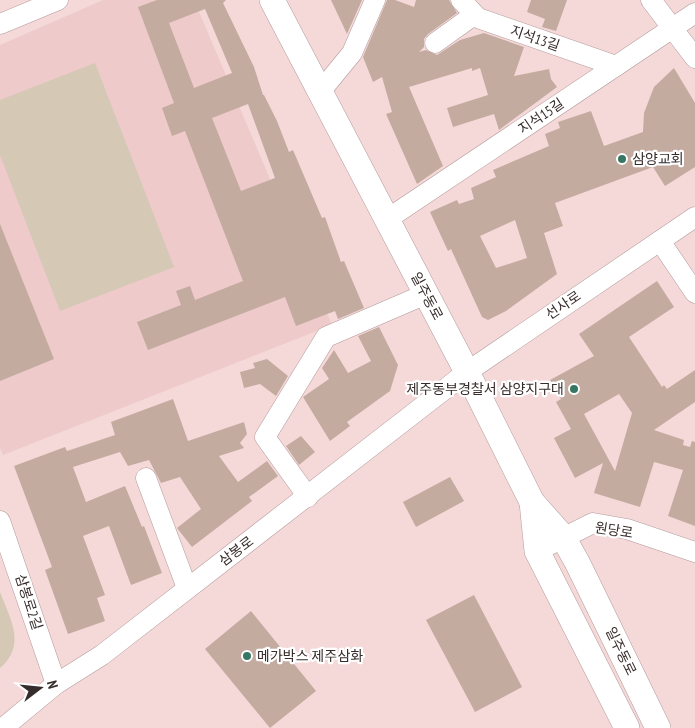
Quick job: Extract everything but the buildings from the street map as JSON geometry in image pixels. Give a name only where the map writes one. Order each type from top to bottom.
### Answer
[{"type":"main road","name":"일주동로","points":[[272,0],[467,372],[532,502],[563,537],[658,728]]},
{"type":"main road","name":"일주동로","points":[[532,502],[537,551],[627,728]]},
{"type":"street","points":[[320,92],[352,53],[375,0]]},
{"type":"street","name":"지석13길","points":[[460,0],[478,18],[616,66]]},
{"type":"street","points":[[651,0],[695,58]]},
{"type":"street","points":[[0,24],[50,1]]},
{"type":"street","name":"지석15길","points":[[386,220],[695,13]]},
{"type":"street","points":[[435,42],[474,15]]},
{"type":"street","name":"선사로","points":[[467,372],[695,217]]},
{"type":"street","points":[[660,241],[695,293]]},
{"type":"street","points":[[308,496],[265,437],[326,337],[426,294]]},
{"type":"street","name":"삼봉로","points":[[3,728],[56,684],[102,656],[467,372]]},
{"type":"street","points":[[146,478],[187,588]]},
{"type":"street","name":"삼봉로2길","points":[[0,521],[56,684]]},
{"type":"street","name":"원당로","points":[[537,551],[593,524],[627,529],[695,552]]},
{"type":"shaded area","points":[[103,0],[194,0],[332,325],[3,455],[0,448],[0,45]]},
{"type":"shaded area","points":[[95,63],[174,267],[60,311],[0,155],[0,100]]},
{"type":"shaded area","points":[[0,592],[12,622],[15,641],[8,659],[0,668]]},
{"type":"place","name":"삼양교회","points":[[622,159]]},
{"type":"place","name":"제주동부경찰서 삼양지구대","points":[[574,389]]},
{"type":"place","name":"메가박스 제주삼화","points":[[247,656]]}]
